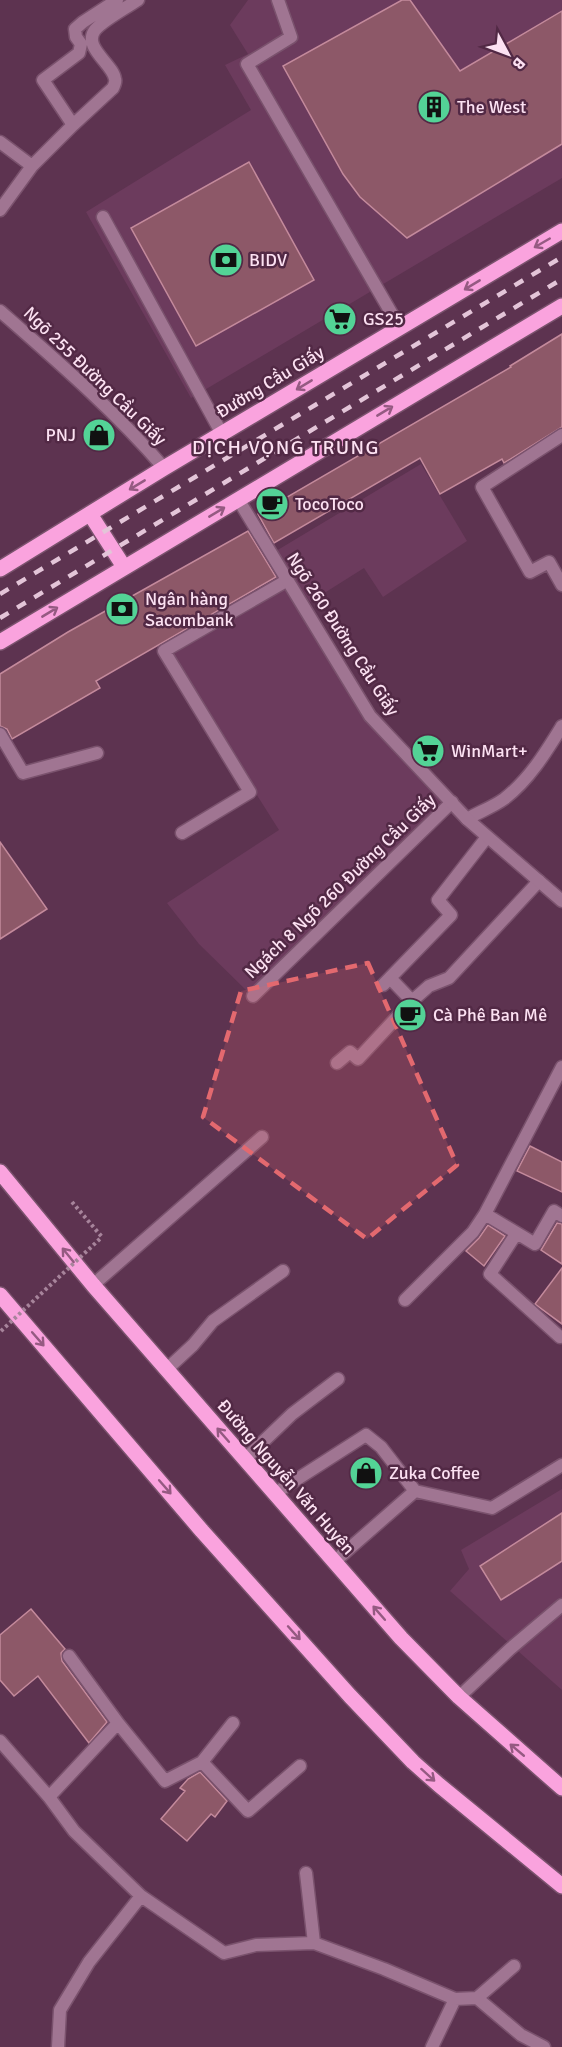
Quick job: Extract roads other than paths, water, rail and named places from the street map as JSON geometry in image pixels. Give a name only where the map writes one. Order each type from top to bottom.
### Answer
[{"type":"main road","name":"Đường Cầu Giấy","points":[[0,569],[164,468],[562,231]]},
{"type":"main road","points":[[0,642],[560,309]]},
{"type":"main road","points":[[90,514],[124,567]]},
{"type":"main road","name":"Đường Nguyễn Văn Huyên","points":[[0,1172],[166,1370],[401,1638],[459,1697],[562,1788]]},
{"type":"main road","points":[[0,1295],[202,1531],[350,1696],[413,1762],[562,1887]]},
{"type":"street","points":[[73,125],[43,80],[79,53],[81,44],[76,37],[75,29],[117,0]]},
{"type":"street","points":[[0,210],[32,166],[113,88],[114,76],[92,44],[92,37],[95,29],[138,0]]},
{"type":"street","points":[[278,0],[291,37],[247,64],[400,328]]},
{"type":"street","points":[[0,142],[32,166]]},
{"type":"street","points":[[104,217],[222,434]]},
{"type":"street","name":"Ngõ 255 Đường Cầu Giấy","points":[[0,311],[86,388],[148,449],[164,468]]},
{"type":"street","points":[[562,435],[482,487],[530,572],[549,562],[562,585]]},
{"type":"street","name":"Ngõ 260 Đường Cầu Giấy","points":[[238,500],[370,716],[467,819],[562,901]]},
{"type":"street","points":[[182,833],[250,792],[164,651],[286,581]]},
{"type":"street","points":[[467,819],[502,800],[518,787],[549,748],[562,726]]},
{"type":"street","points":[[0,734],[23,773],[97,753]]},
{"type":"street","name":"Ngách 8 Ngõ 260 Đường Cầu Giấy","points":[[252,996],[452,802]]},
{"type":"street","points":[[412,1001],[387,982],[452,915],[438,900],[487,837]]},
{"type":"street","points":[[337,1063],[350,1052],[358,1059],[412,1001],[429,986],[449,978],[539,881]]},
{"type":"street","points":[[405,1300],[473,1232],[485,1214],[562,1067]]},
{"type":"street","points":[[93,1285],[262,1137]]},
{"type":"street","points":[[485,1214],[535,1244],[554,1211],[562,1216]]},
{"type":"street","points":[[516,1234],[490,1274],[560,1337]]},
{"type":"street","points":[[166,1370],[213,1321],[283,1271]]},
{"type":"street","points":[[244,1460],[292,1414],[338,1379]]},
{"type":"street","points":[[274,1494],[366,1435],[381,1448],[415,1491],[492,1508],[562,1465]]},
{"type":"street","points":[[334,1562],[415,1491]]},
{"type":"street","points":[[459,1697],[510,1649],[562,1605]]},
{"type":"street","points":[[69,1656],[118,1723],[165,1781],[202,1762],[233,1723]]},
{"type":"street","points":[[49,1797],[118,1723]]},
{"type":"street","points":[[0,1741],[49,1797],[74,1831],[141,1896],[224,1953],[256,1945],[314,1943],[455,1999],[477,1998],[513,1966]]},
{"type":"street","points":[[202,1762],[248,1811],[300,1766]]},
{"type":"street","points":[[306,1873],[314,1943]]},
{"type":"street","points":[[58,2047],[60,2010],[89,1962],[141,1896]]},
{"type":"street","points":[[477,1998],[521,2035],[544,2047]]},
{"type":"street","points":[[432,2047],[455,1999]]},
{"type":"railway","points":[[0,594],[562,257]]},
{"type":"railway","points":[[0,618],[562,279]]},
{"type":"place","name":"The West","points":[[434,107]]},
{"type":"place","name":"BIDV","points":[[226,260]]},
{"type":"place","name":"GS25","points":[[340,319]]},
{"type":"place","name":"PNJ","points":[[99,435]]},
{"type":"place","name":"TocoToco","points":[[272,504]]},
{"type":"place","name":"Ngân hàng Sacombank","points":[[122,609]]},
{"type":"place","name":"WinMart+","points":[[428,751]]},
{"type":"place","name":"Cà Phê Ban Mê","points":[[410,1015]]},
{"type":"place","name":"Zuka Coffee","points":[[366,1473]]},
{"type":"district","name":"DỊCH VỌNG TRUNG","points":[[286,447]]}]
